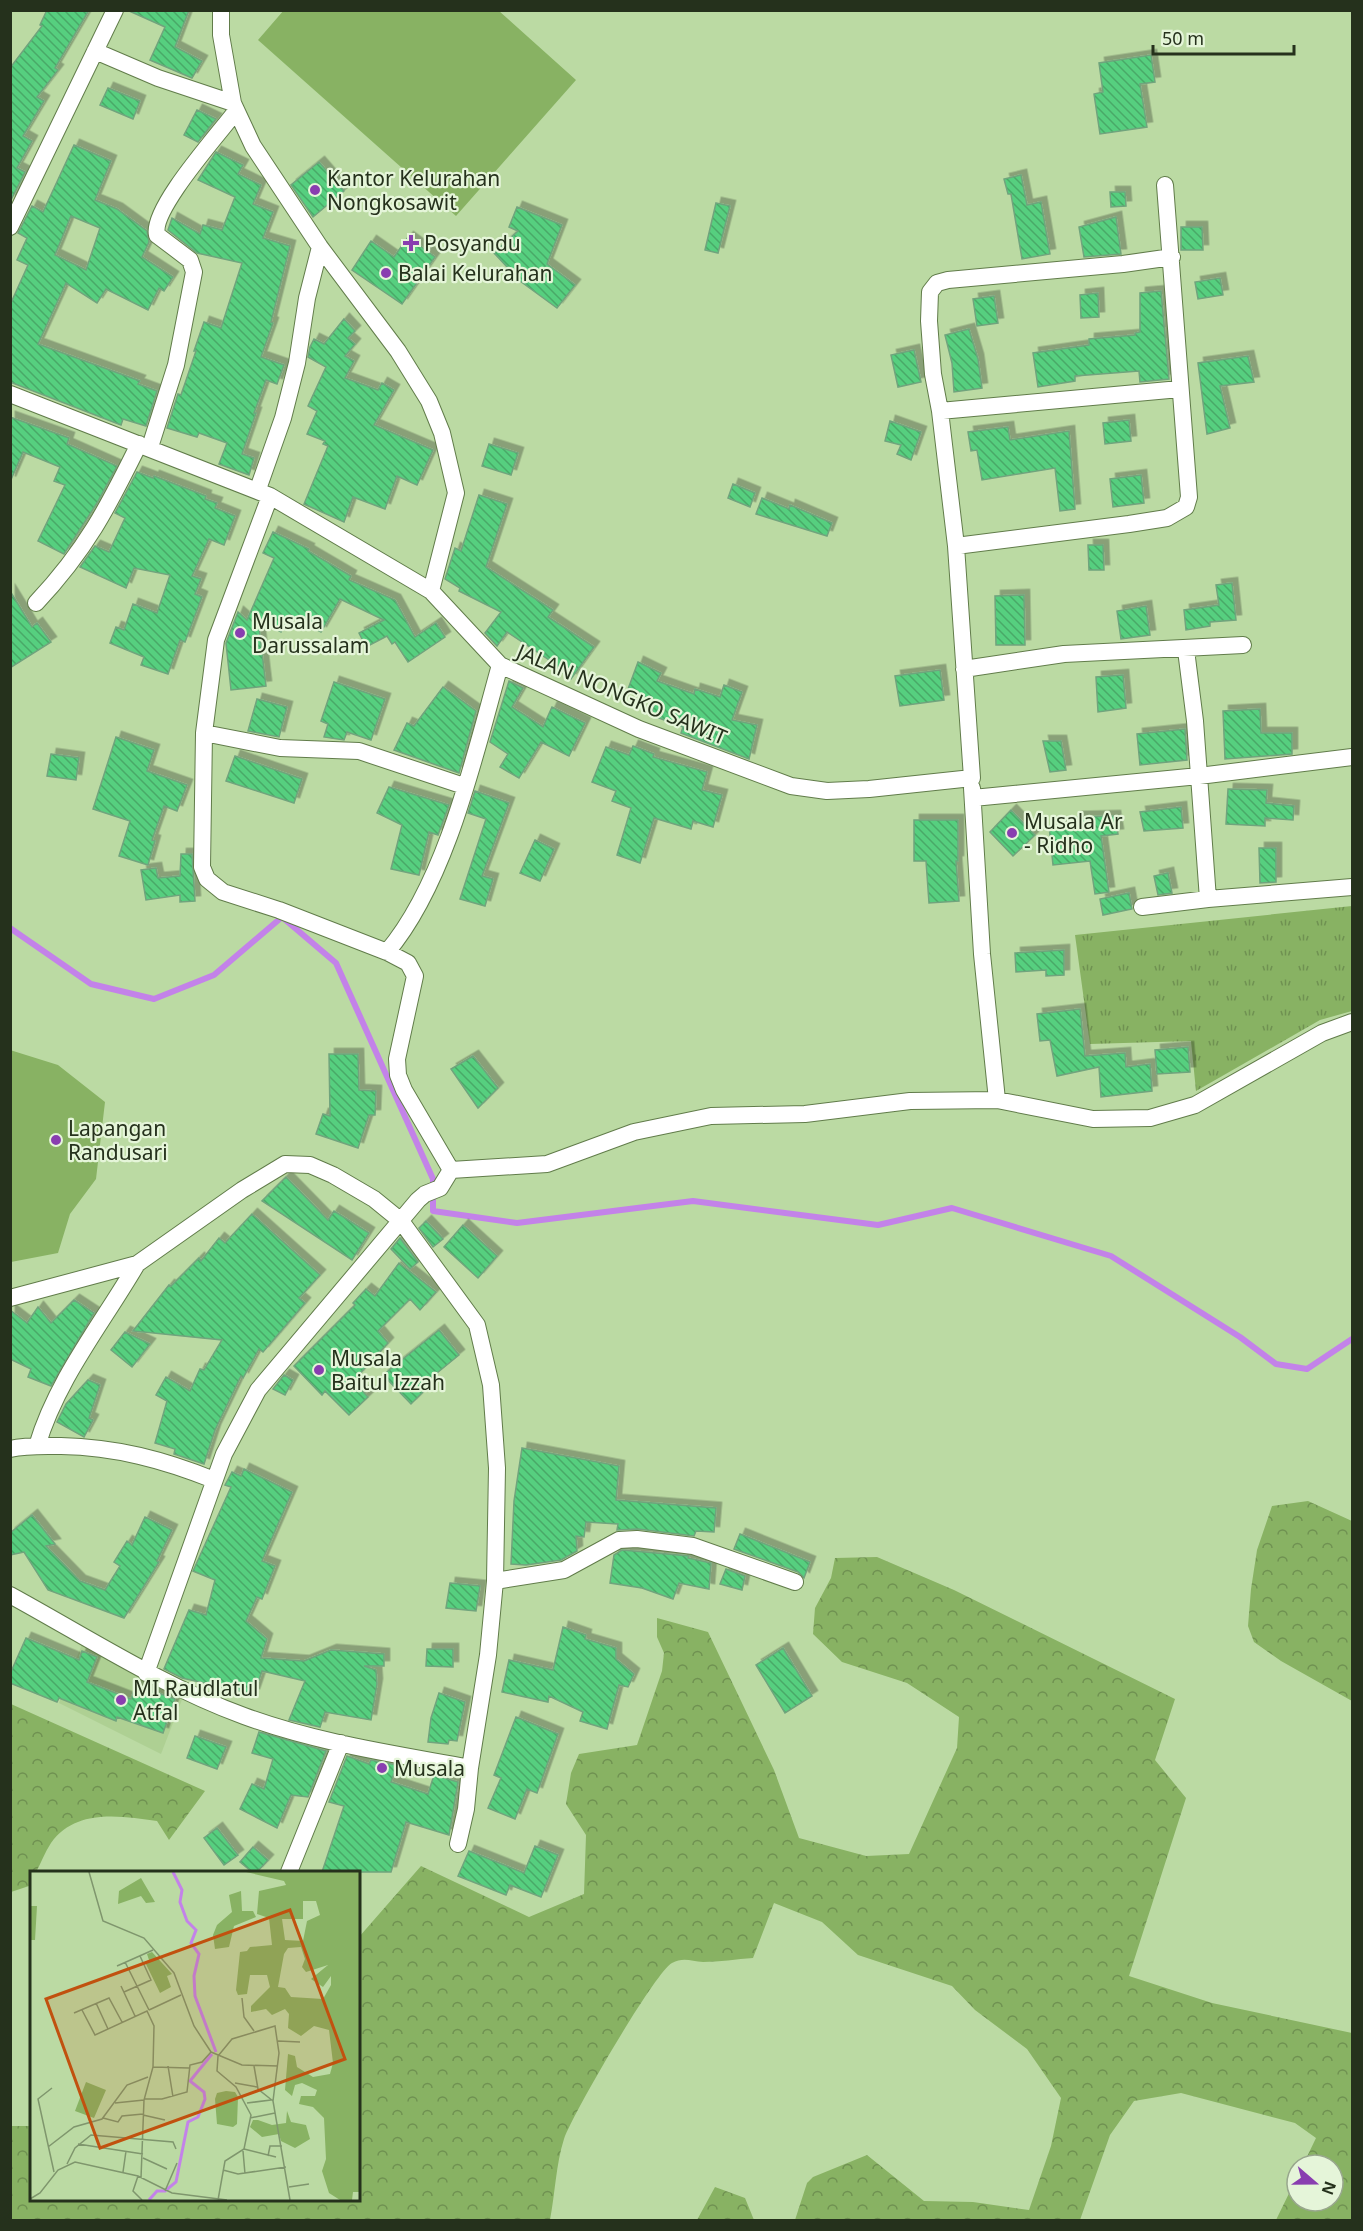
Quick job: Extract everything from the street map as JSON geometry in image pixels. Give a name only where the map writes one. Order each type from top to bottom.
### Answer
[{"type":"street","points":[[10,227],[115,10]]},
{"type":"street","points":[[221,10],[221,35],[235,107],[253,146],[320,247],[398,351],[429,401],[442,433],[456,493],[431,591]]},
{"type":"street","points":[[95,51],[235,107]]},
{"type":"street","points":[[36,603],[90,539],[144,446],[176,365],[194,272],[190,260],[158,235],[157,219],[174,191],[235,107]]},
{"type":"street","points":[[956,546],[1167,518],[1186,507],[1189,497],[1165,185]]},
{"type":"street","points":[[320,247],[307,298],[297,363],[264,493],[216,640],[204,733],[202,867],[207,879],[223,892],[279,910],[387,952],[408,963],[415,976],[397,1059],[398,1075],[404,1090],[451,1170]]},
{"type":"street","points":[[997,1100],[981,954],[956,546],[940,411],[933,374],[928,307],[930,291],[937,283],[969,277],[1123,264],[1172,256]]},
{"type":"street","points":[[940,411],[1180,389]]},
{"type":"street","name":"JALAN NONGKO SAWIT","points":[[10,394],[264,493],[431,591],[500,665],[594,709],[754,774],[791,786],[827,791],[972,778]]},
{"type":"street","points":[[964,669],[1064,654],[1186,650],[1243,645]]},
{"type":"street","points":[[1186,650],[1199,776],[1208,899]]},
{"type":"street","points":[[387,952],[411,919],[438,861],[464,786],[500,665]]},
{"type":"street","points":[[204,733],[280,748],[359,751],[464,786]]},
{"type":"street","points":[[973,798],[1199,776],[1353,757]]},
{"type":"street","points":[[1142,907],[1353,887]]},
{"type":"street","points":[[146,1673],[214,1480],[239,1423],[258,1390],[401,1221],[451,1170],[547,1164],[634,1132],[711,1116],[805,1114],[910,1101],[997,1100],[1093,1119],[1150,1118],[1195,1105],[1322,1033],[1353,1022]]},
{"type":"street","points":[[10,1298],[137,1264],[242,1190],[285,1164],[310,1165],[333,1175],[374,1199],[401,1221],[477,1325],[491,1385],[497,1468],[495,1581],[488,1655],[470,1768],[466,1809],[458,1844]]},
{"type":"street","points":[[37,1446],[55,1398],[137,1264]]},
{"type":"street","points":[[10,1449],[37,1446],[92,1447],[135,1453],[214,1480]]},
{"type":"street","points":[[495,1581],[564,1570],[619,1540],[637,1539],[693,1546],[795,1582]]},
{"type":"street","points":[[10,1595],[146,1673],[243,1716],[341,1743],[470,1768]]},
{"type":"street","points":[[290,1871],[341,1743]]},
{"type":"shaded area","name":"MI Raudlatul Atfal","points":[[84,1639],[183,1697],[161,1754],[59,1703]]},
{"type":"green space","points":[[284,10],[499,11],[576,80],[456,216],[258,40]]},
{"type":"green space","points":[[1352,906],[1352,1011],[1320,1020],[1196,1091],[1191,1041],[1090,1044],[1075,935]]},
{"type":"green space","name":"Lapangan Randusari","points":[[10,1050],[58,1065],[105,1102],[96,1179],[70,1214],[58,1253],[11,1262]]},
{"type":"green space","points":[[1308,1501],[1352,1521],[1352,1701],[1281,1661],[1254,1642],[1248,1626],[1257,1550],[1272,1506]]},
{"type":"green space","points":[[877,1557],[954,1590],[1175,1699],[1155,1760],[1186,1798],[1129,1976],[1212,2003],[1352,2033],[1352,2220],[1276,2220],[1285,2202],[1285,2213],[1345,2213],[1345,2153],[1309,2153],[1316,2138],[1295,2123],[1181,2093],[1134,2101],[1110,2135],[1080,2220],[795,2220],[807,2183],[813,2177],[867,2155],[924,2201],[973,2202],[1029,2210],[1051,2146],[1061,2098],[1027,2049],[975,2010],[952,1986],[858,1955],[822,1922],[774,1903],[753,1958],[709,1962],[676,1961],[663,1972],[649,1991],[597,2075],[570,2125],[561,2149],[550,2220],[11,2220],[11,2126],[30,2126],[30,2201],[360,2201],[360,1936],[421,1866],[529,1917],[584,1894],[586,1835],[566,1804],[571,1773],[579,1754],[637,1745],[662,1671],[664,1653],[657,1637],[657,1618],[708,1632],[774,1770],[799,1838],[866,1856],[909,1854],[957,1748],[959,1717],[907,1683],[842,1662],[813,1634],[815,1608],[831,1578],[835,1558]]},
{"type":"green space","points":[[11,1704],[205,1791],[169,1840],[157,1821],[129,1817],[100,1817],[73,1824],[51,1843],[36,1871],[30,1871],[29,1886],[11,1892]]},
{"type":"green space","points":[[715,2187],[745,2198],[754,2220],[697,2220]]},
{"type":"building","points":[[47,10],[89,10],[55,68],[58,70],[37,97],[44,101],[23,136],[32,141],[17,168],[25,172],[10,202],[10,68],[42,26],[40,25]]},
{"type":"building","points":[[127,10],[189,10],[175,47],[202,61],[192,78],[150,60],[165,27]]},
{"type":"building","points":[[1151,55],[1155,82],[1140,84],[1147,127],[1100,134],[1094,94],[1103,92],[1099,63]]},
{"type":"building","points":[[108,88],[140,101],[133,119],[100,105]]},
{"type":"building","points":[[197,110],[216,119],[198,142],[184,135]]},
{"type":"building","points":[[74,145],[111,161],[95,200],[117,209],[147,231],[149,242],[142,257],[173,277],[164,291],[159,288],[148,310],[106,289],[97,303],[66,283],[38,344],[140,381],[138,384],[157,391],[146,426],[123,419],[121,425],[10,382],[10,305],[28,265],[17,260],[27,238],[18,233],[32,206],[43,212]],"holes":[[[71,216],[100,228],[86,270],[55,255]]]},
{"type":"building","points":[[216,152],[243,165],[238,174],[261,185],[253,204],[273,212],[263,238],[290,246],[271,322],[273,323],[261,357],[284,365],[277,384],[266,380],[254,413],[256,413],[242,454],[254,458],[249,475],[219,464],[227,443],[199,433],[197,437],[167,428],[178,394],[181,395],[204,322],[221,328],[242,263],[197,253],[168,230],[172,218],[200,234],[203,225],[222,230],[235,197],[198,180]]},
{"type":"building","name":"Kantor Kelurahan Nongkosawit","points":[[319,162],[344,191],[313,217],[291,185]]},
{"type":"building","points":[[1021,175],[1027,205],[1041,202],[1050,254],[1022,259],[1011,194],[1008,194],[1004,179]]},
{"type":"building","points":[[1110,192],[1125,192],[1126,206],[1111,207]]},
{"type":"building","points":[[716,203],[730,206],[718,253],[705,250]]},
{"type":"building","points":[[517,207],[562,225],[547,264],[575,285],[557,308],[520,281],[494,253],[518,231],[509,227]]},
{"type":"building","points":[[1116,217],[1121,254],[1084,257],[1079,227]]},
{"type":"building","points":[[1181,227],[1202,227],[1203,250],[1181,250]]},
{"type":"building","name":"Balai Kelurahan","points":[[408,237],[435,257],[402,304],[352,270],[371,241],[394,257]]},
{"type":"building","points":[[1220,278],[1223,295],[1198,299],[1195,282]]},
{"type":"building","points":[[1161,291],[1169,379],[1140,382],[1139,371],[1075,376],[1075,381],[1038,387],[1033,353],[1089,345],[1089,339],[1135,335],[1140,332],[1140,293]]},
{"type":"building","points":[[1098,293],[1099,317],[1081,318],[1080,295]]},
{"type":"building","points":[[994,296],[998,323],[977,326],[973,299]]},
{"type":"building","points":[[344,319],[355,331],[348,338],[355,344],[345,356],[354,361],[345,378],[378,390],[382,383],[394,390],[374,425],[433,450],[417,485],[397,476],[385,509],[353,497],[344,522],[304,504],[328,446],[323,444],[325,441],[307,434],[317,411],[308,406],[326,367],[308,357],[310,347],[314,339],[324,344]]},
{"type":"building","points":[[969,329],[978,359],[982,388],[954,392],[952,363],[945,335]]},
{"type":"building","points":[[914,350],[921,382],[898,387],[891,355]]},
{"type":"building","points":[[1248,356],[1254,382],[1220,386],[1230,428],[1207,434],[1198,363]]},
{"type":"building","points":[[10,417],[69,438],[67,444],[117,466],[97,503],[64,554],[38,541],[65,485],[54,481],[60,467],[23,452],[10,482]]},
{"type":"building","points":[[1129,420],[1131,441],[1105,444],[1103,423]]},
{"type":"building","points":[[890,421],[921,432],[911,460],[897,454],[901,445],[885,441]]},
{"type":"building","points":[[1008,427],[1010,440],[1069,431],[1075,509],[1060,511],[1055,468],[982,480],[977,450],[971,451],[968,432]]},
{"type":"building","points":[[489,444],[518,453],[511,475],[482,466]]},
{"type":"building","points":[[137,472],[153,478],[154,476],[206,496],[205,499],[217,503],[215,508],[235,516],[224,545],[209,539],[192,576],[201,579],[195,594],[202,597],[185,642],[180,640],[168,674],[141,665],[144,657],[110,643],[116,627],[124,630],[133,604],[157,613],[170,575],[134,568],[126,588],[80,567],[95,546],[109,552],[125,518],[115,513]]},
{"type":"building","points":[[1141,475],[1144,503],[1113,507],[1110,479]]},
{"type":"building","points":[[733,484],[755,493],[750,507],[728,498]]},
{"type":"building","points":[[479,495],[507,504],[486,567],[553,610],[548,617],[594,647],[571,679],[550,663],[552,662],[507,632],[497,646],[485,633],[501,612],[459,591],[460,588],[445,579],[455,548],[461,551]]},
{"type":"building","points":[[762,498],[789,509],[790,505],[832,523],[827,536],[756,514]]},
{"type":"building","points":[[273,532],[309,549],[308,551],[351,576],[349,580],[395,600],[415,637],[436,623],[445,637],[408,662],[395,642],[392,644],[387,636],[366,647],[359,633],[384,620],[340,599],[321,632],[290,615],[281,632],[258,619],[266,686],[231,690],[226,643],[238,612],[247,620],[274,558],[263,553]]},
{"type":"building","points":[[1088,545],[1103,545],[1104,570],[1089,570]]},
{"type":"building","points":[[1232,583],[1236,620],[1210,622],[1210,626],[1186,630],[1184,610],[1219,605],[1216,585]]},
{"type":"building","points":[[10,591],[32,627],[37,623],[51,642],[10,668]]},
{"type":"building","points":[[1024,595],[1025,645],[996,645],[995,596]]},
{"type":"building","points":[[1146,606],[1150,635],[1121,639],[1117,611]]},
{"type":"building","points":[[638,662],[661,673],[657,681],[694,694],[695,689],[720,697],[724,685],[742,692],[732,720],[757,725],[749,759],[681,733],[683,727],[651,715],[655,702],[628,689]]},
{"type":"building","points":[[940,670],[944,700],[900,706],[895,676]]},
{"type":"building","points":[[1123,675],[1126,708],[1098,712],[1096,677]]},
{"type":"building","points":[[509,681],[523,688],[512,707],[543,727],[552,707],[585,723],[569,756],[541,742],[519,778],[500,767],[508,754],[490,742]]},
{"type":"building","points":[[334,682],[385,699],[371,740],[347,732],[344,740],[324,737],[328,724],[321,721]]},
{"type":"building","points":[[443,687],[476,711],[459,773],[394,750],[407,723],[414,726]]},
{"type":"building","points":[[257,699],[287,707],[279,737],[248,731]]},
{"type":"building","points":[[1260,709],[1261,733],[1292,733],[1292,754],[1225,759],[1223,711]]},
{"type":"building","points":[[1185,729],[1187,760],[1140,765],[1137,734]]},
{"type":"building","points":[[116,737],[154,750],[147,771],[187,785],[177,811],[164,806],[152,840],[155,841],[148,865],[119,856],[130,821],[93,809]]},
{"type":"building","points":[[1043,741],[1061,741],[1066,770],[1050,772]]},
{"type":"building","points":[[633,746],[654,754],[653,757],[707,772],[702,790],[722,795],[713,827],[693,821],[691,829],[654,818],[640,863],[617,855],[631,808],[612,801],[616,791],[592,782],[606,747],[629,755]]},
{"type":"building","points":[[51,754],[79,758],[76,780],[47,776]]},
{"type":"building","points":[[235,756],[302,779],[294,803],[226,781]]},
{"type":"building","points":[[389,787],[449,805],[438,835],[429,832],[419,875],[391,869],[402,825],[377,813]]},
{"type":"building","points":[[1228,789],[1267,790],[1266,803],[1294,806],[1293,820],[1265,818],[1265,826],[1226,824]]},
{"type":"building","points":[[475,791],[509,803],[482,876],[493,879],[485,906],[460,899],[486,819],[468,813]]},
{"type":"building","points":[[1181,807],[1183,828],[1144,831],[1140,812]]},
{"type":"building","name":"Musala Ar - Ridho","points":[[1011,810],[1035,835],[1013,856],[990,832]]},
{"type":"building","points":[[1115,816],[1118,834],[1101,836],[1109,892],[1095,894],[1090,861],[1053,865],[1049,826],[1075,823],[1075,817]]},
{"type":"building","points":[[914,820],[958,820],[958,861],[956,861],[959,901],[929,903],[926,861],[914,861]]},
{"type":"building","points":[[535,840],[554,849],[540,881],[520,873]]},
{"type":"building","points":[[1259,848],[1276,848],[1276,882],[1260,883]]},
{"type":"building","points":[[181,854],[192,854],[195,901],[180,902],[180,895],[146,900],[141,870],[156,868],[158,878],[180,876]]},
{"type":"building","points":[[1168,873],[1172,893],[1158,895],[1154,876]]},
{"type":"building","points":[[1129,893],[1132,909],[1103,915],[1100,899]]},
{"type":"building","points":[[1064,950],[1064,975],[1046,976],[1046,970],[1016,972],[1015,953]]},
{"type":"building","points":[[1080,1009],[1085,1056],[1125,1053],[1126,1067],[1150,1064],[1152,1091],[1101,1097],[1099,1067],[1057,1076],[1050,1040],[1040,1041],[1037,1014]]},
{"type":"building","points":[[1188,1047],[1190,1072],[1157,1074],[1155,1050]]},
{"type":"building","points":[[329,1054],[358,1054],[359,1090],[376,1091],[375,1115],[369,1115],[358,1148],[316,1134],[323,1114],[330,1116]]},
{"type":"building","points":[[473,1056],[498,1088],[478,1108],[451,1069]]},
{"type":"building","points":[[286,1177],[328,1220],[334,1211],[369,1233],[352,1260],[262,1201]]},
{"type":"building","points":[[252,1214],[320,1275],[299,1298],[305,1303],[263,1352],[259,1349],[243,1378],[241,1376],[215,1430],[204,1464],[174,1454],[175,1449],[155,1443],[167,1401],[156,1395],[166,1377],[190,1391],[200,1369],[204,1370],[222,1340],[133,1331],[169,1285],[171,1286],[199,1258],[201,1261],[219,1238],[225,1243]]},
{"type":"building","points":[[426,1221],[443,1239],[433,1247],[419,1228]]},
{"type":"building","points":[[463,1225],[497,1256],[478,1278],[444,1247]]},
{"type":"building","points":[[400,1238],[418,1262],[410,1269],[391,1249]]},
{"type":"building","points":[[399,1263],[436,1292],[420,1310],[410,1299],[378,1331],[388,1343],[353,1381],[368,1397],[349,1415],[325,1391],[322,1395],[294,1366],[355,1305],[353,1303],[366,1289],[375,1296]]},
{"type":"building","points":[[74,1300],[94,1313],[51,1386],[28,1377],[31,1369],[10,1359],[10,1310],[27,1323],[38,1307],[51,1323]]},
{"type":"building","points":[[439,1330],[459,1355],[421,1386],[425,1390],[411,1404],[383,1375]]},
{"type":"building","points":[[125,1332],[150,1344],[132,1367],[111,1350]]},
{"type":"building","points":[[284,1375],[293,1380],[285,1395],[273,1389]]},
{"type":"building","points":[[88,1380],[100,1385],[89,1418],[93,1420],[84,1437],[57,1422],[66,1404]]},
{"type":"building","points":[[522,1448],[619,1466],[616,1500],[716,1508],[714,1532],[696,1531],[694,1536],[638,1529],[617,1530],[618,1524],[586,1522],[584,1537],[576,1536],[577,1551],[561,1560],[526,1565],[511,1564],[514,1501]]},
{"type":"building","points":[[244,1469],[292,1492],[262,1561],[275,1566],[262,1599],[257,1597],[246,1621],[267,1639],[261,1658],[304,1661],[331,1650],[384,1654],[384,1666],[364,1666],[376,1670],[377,1684],[371,1720],[325,1712],[320,1727],[289,1720],[305,1681],[262,1671],[254,1694],[182,1678],[164,1669],[189,1610],[206,1615],[215,1580],[193,1571],[231,1487],[225,1485],[232,1472],[241,1476]]},
{"type":"building","points":[[32,1515],[55,1544],[46,1546],[80,1581],[105,1590],[120,1566],[114,1562],[127,1541],[132,1545],[145,1517],[172,1530],[157,1561],[159,1562],[124,1618],[48,1590],[24,1552],[10,1555],[10,1533]]},
{"type":"building","points":[[740,1534],[810,1562],[804,1578],[798,1572],[734,1549]]},
{"type":"building","points":[[622,1550],[689,1556],[688,1558],[711,1563],[709,1589],[679,1583],[673,1599],[642,1588],[610,1583],[614,1555]]},
{"type":"building","points":[[726,1569],[745,1576],[742,1590],[720,1584]]},
{"type":"building","points":[[450,1583],[480,1586],[476,1611],[446,1608]]},
{"type":"building","points":[[563,1627],[586,1635],[585,1639],[616,1648],[616,1659],[634,1674],[628,1687],[619,1685],[607,1729],[580,1721],[583,1712],[549,1696],[548,1702],[502,1692],[509,1660],[553,1670]]},
{"type":"building","points":[[26,1638],[79,1660],[82,1651],[97,1657],[87,1682],[131,1699],[136,1685],[175,1699],[163,1733],[117,1717],[116,1721],[59,1698],[57,1702],[10,1683],[10,1674]]},
{"type":"building","points":[[783,1648],[812,1696],[785,1713],[756,1665]]},
{"type":"building","points":[[427,1649],[453,1649],[453,1667],[426,1666]]},
{"type":"building","points":[[439,1693],[465,1702],[457,1741],[449,1740],[448,1744],[428,1742],[431,1718]]},
{"type":"building","points":[[516,1717],[558,1734],[537,1793],[527,1789],[515,1819],[488,1808],[501,1778],[494,1775]]},
{"type":"building","points":[[259,1732],[326,1751],[308,1797],[291,1795],[277,1828],[240,1809],[252,1784],[264,1789],[273,1759],[252,1753]]},
{"type":"building","points":[[195,1736],[226,1747],[217,1769],[187,1758]]},
{"type":"building","points":[[347,1756],[369,1764],[371,1760],[397,1765],[391,1782],[428,1794],[434,1775],[458,1782],[449,1835],[406,1822],[391,1872],[322,1871],[344,1806],[329,1802]]},
{"type":"building","points":[[217,1828],[238,1855],[224,1865],[204,1838]]},
{"type":"building","points":[[535,1846],[558,1855],[541,1897],[510,1885],[506,1895],[458,1876],[469,1851],[524,1873]]},
{"type":"building","points":[[253,1847],[268,1860],[258,1871],[251,1871],[240,1862]]},
{"type":"waterway","points":[[10,928],[91,984],[154,999],[214,975],[282,917],[336,963],[433,1179],[433,1211],[517,1223],[693,1201],[878,1225],[952,1208],[1111,1256],[1240,1337],[1276,1364],[1307,1369],[1352,1339]]},
{"type":"place","name":"Kantor Kelurahan Nongkosawit","points":[[315,190]]},
{"type":"place","name":"Posyandu","points":[[411,243]]},
{"type":"place","name":"Balai Kelurahan","points":[[386,273]]},
{"type":"place","name":"Musala Darussalam","points":[[240,633]]},
{"type":"place","name":"Musala Ar - Ridho","points":[[1012,833]]},
{"type":"place","name":"Lapangan Randusari","points":[[56,1140]]},
{"type":"place","name":"Musala Baitul Izzah","points":[[319,1370]]},
{"type":"place","name":"MI Raudlatul Atfal","points":[[121,1700]]},
{"type":"place","name":"Musala","points":[[382,1768]]}]
